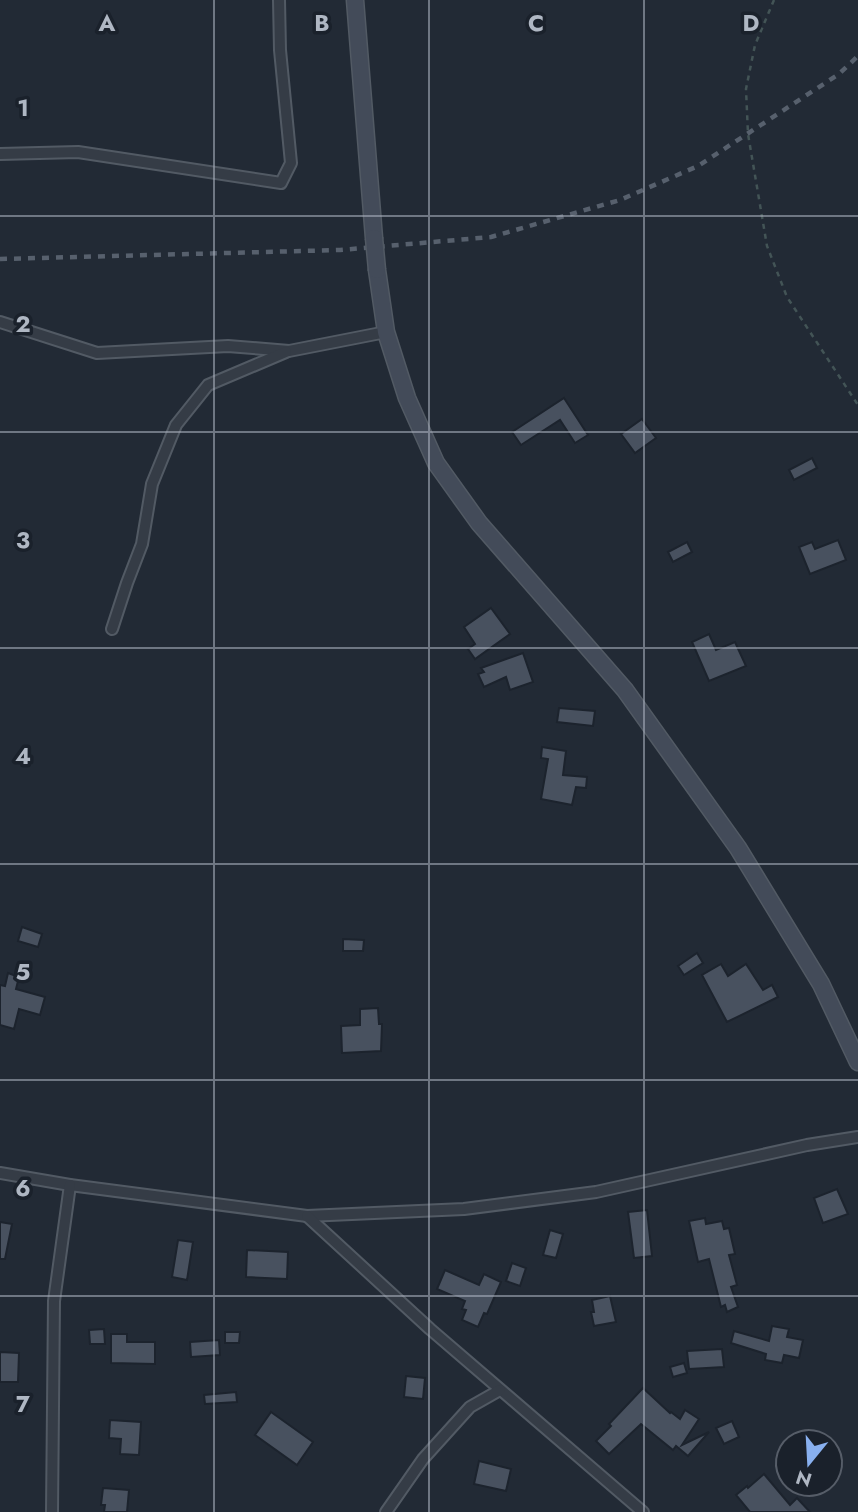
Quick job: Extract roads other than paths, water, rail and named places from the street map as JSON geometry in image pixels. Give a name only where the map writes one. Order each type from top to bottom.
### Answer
[{"type":"main road","points":[[355,0],[374,238],[386,332],[407,398],[436,463],[479,523],[625,690],[738,848],[821,984],[858,1062]]},
{"type":"street","points":[[0,154],[78,152],[281,183],[291,163],[280,50],[279,0]]},
{"type":"street","points":[[0,322],[97,353],[228,346],[289,351]]},
{"type":"street","points":[[112,629],[142,544],[152,484],[176,425],[208,385],[289,351],[386,332]]},
{"type":"street","points":[[0,1172],[70,1185],[307,1216],[464,1209],[596,1192],[807,1145],[858,1137]]},
{"type":"street","points":[[52,1512],[54,1301],[70,1185]]},
{"type":"street","points":[[307,1216],[430,1329],[643,1512]]},
{"type":"street","points":[[386,1512],[423,1459],[470,1406],[500,1390]]},
{"type":"railway","points":[[0,259],[340,250],[491,237],[620,200],[698,166],[839,74],[858,56]]}]
